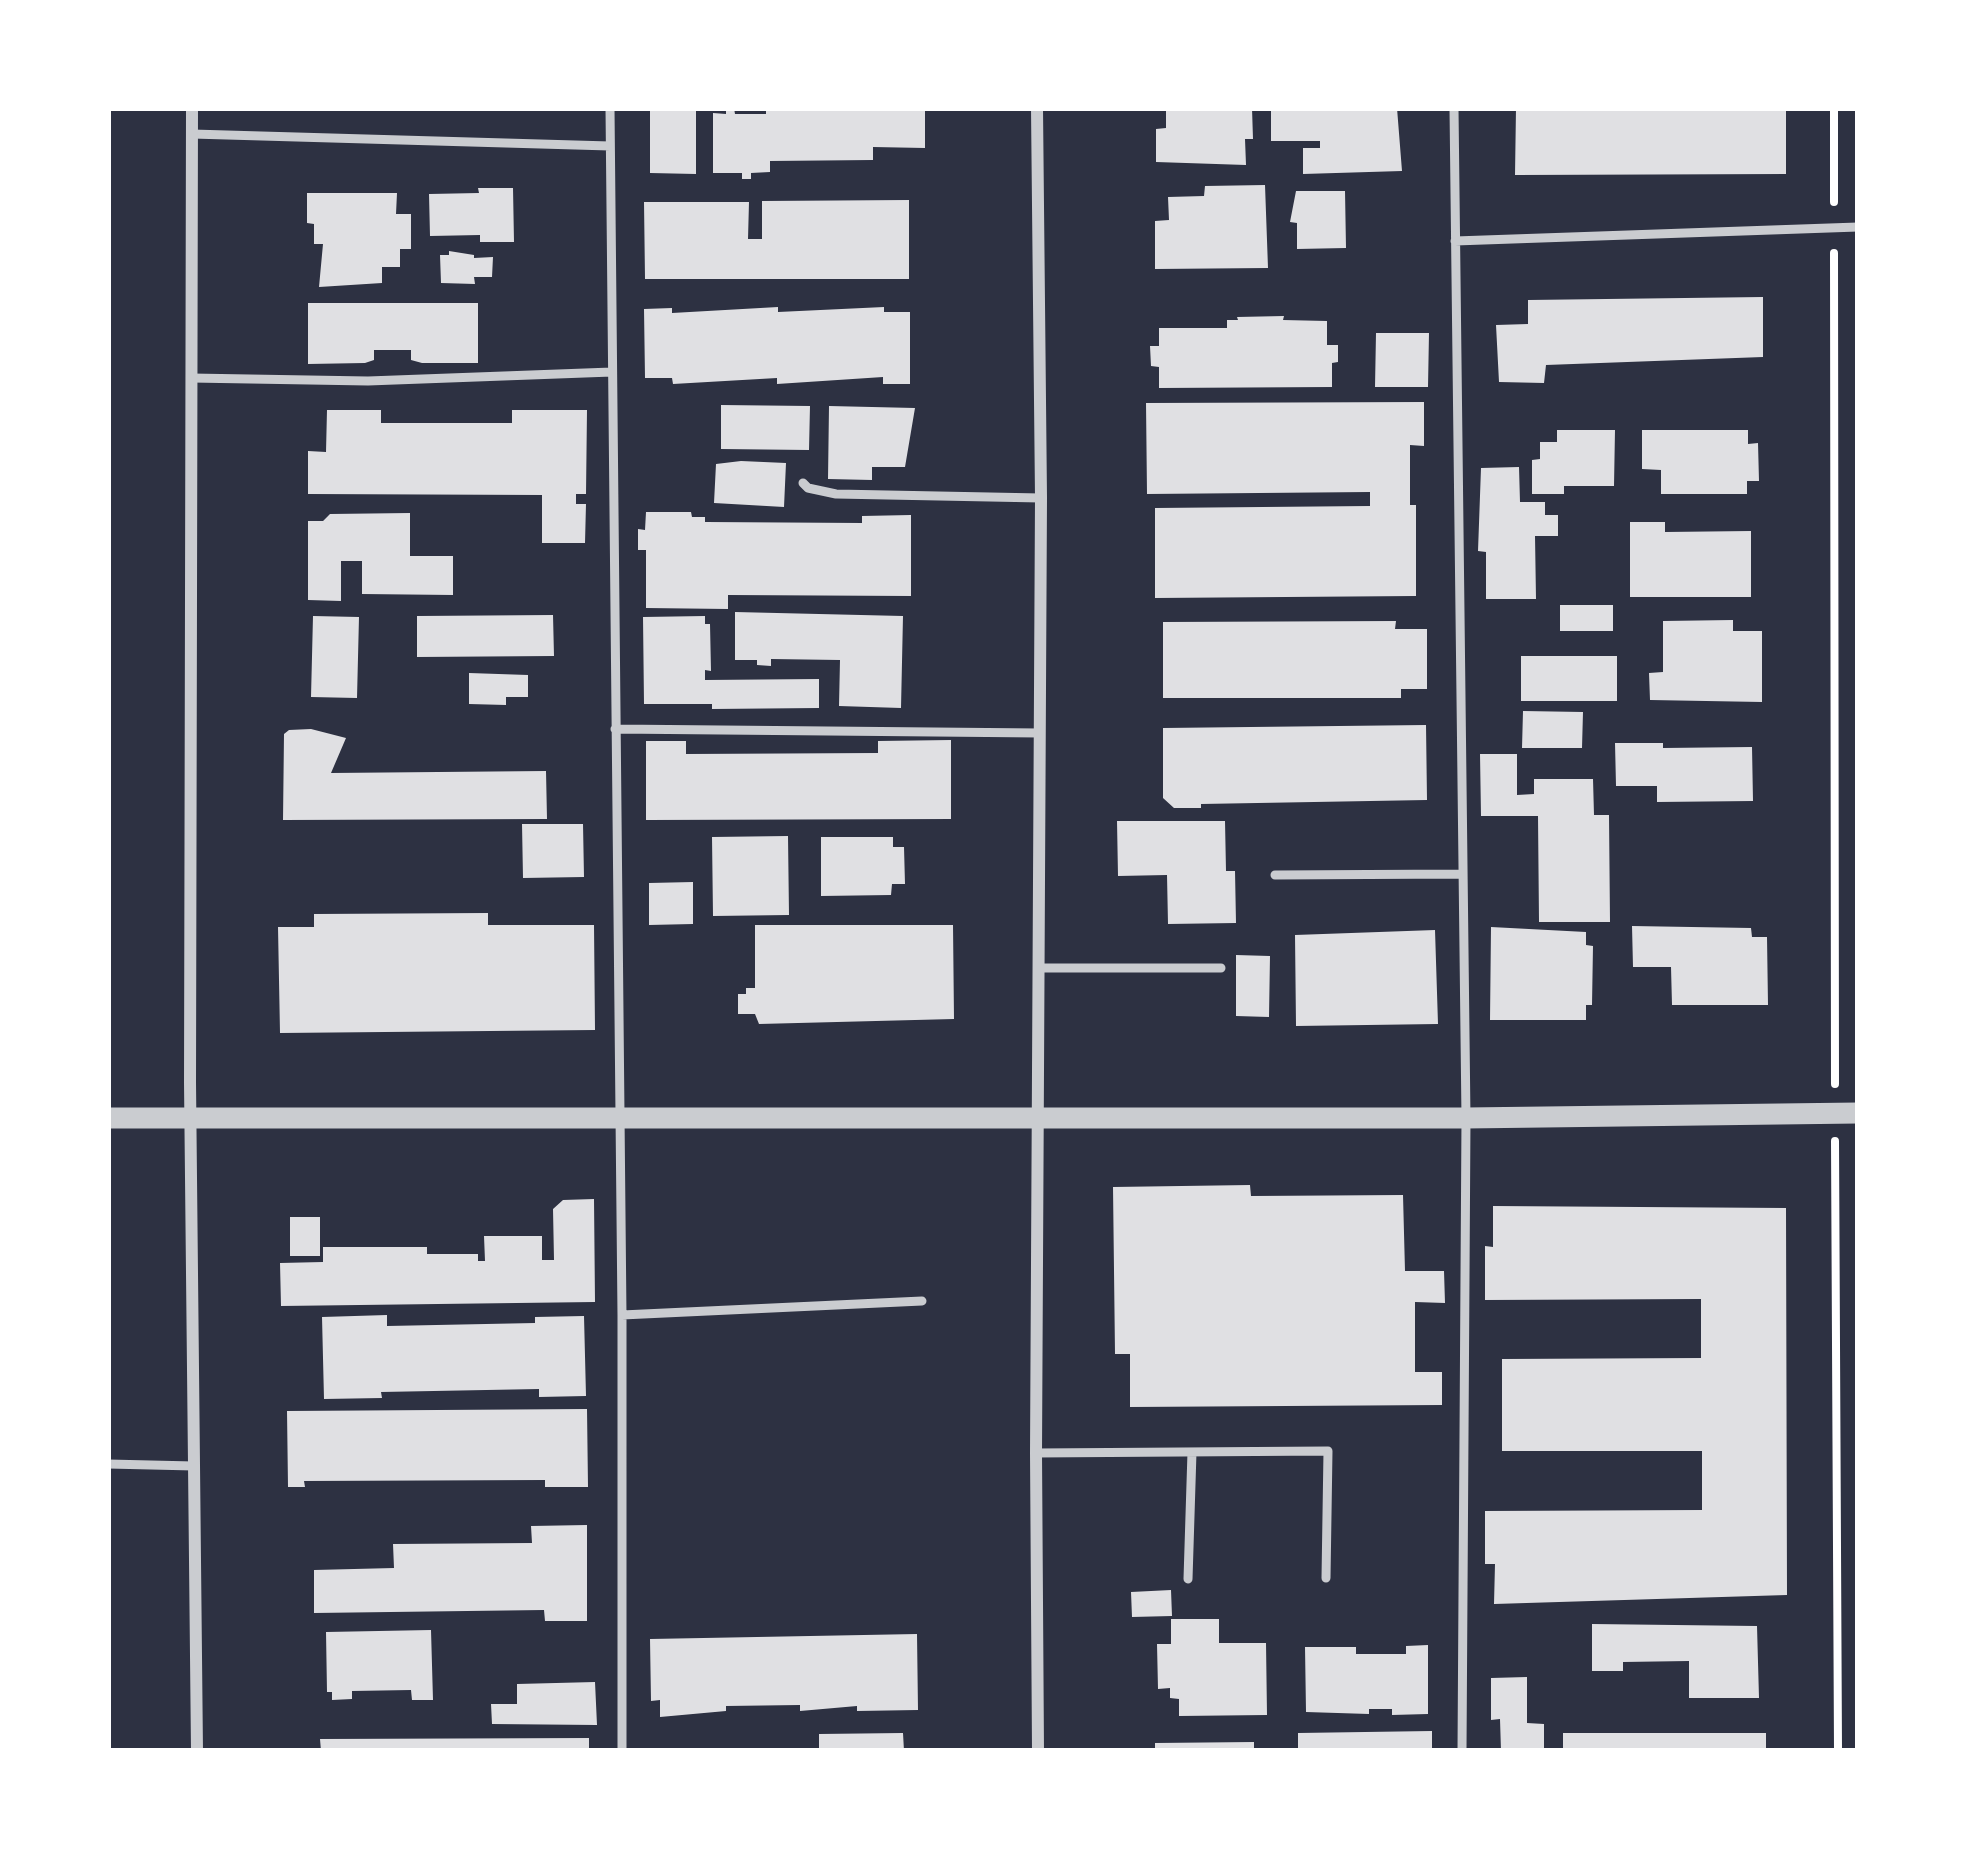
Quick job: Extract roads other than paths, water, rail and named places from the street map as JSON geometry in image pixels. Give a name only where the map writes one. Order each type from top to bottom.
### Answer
[{"type":"street","points":[[192,108],[191,1117],[197,1751]]},
{"type":"street","points":[[1037,108],[1041,498],[1038,1751]]},
{"type":"street","points":[[108,1118],[1466,1118],[1858,1113]]},
{"type":"lane","points":[[610,108],[622,1751]]},
{"type":"lane","points":[[1454,108],[1466,1118],[1462,1751]]},
{"type":"lane","points":[[192,134],[610,146]]},
{"type":"lane","points":[[1455,241],[1858,227]]},
{"type":"lane","points":[[191,378],[368,381],[612,372]]},
{"type":"lane","points":[[803,483],[836,494],[1041,498]]},
{"type":"lane","points":[[615,729],[1040,733]]},
{"type":"lane","points":[[1275,875],[1462,874]]},
{"type":"lane","points":[[1041,968],[1221,968]]},
{"type":"lane","points":[[622,1315],[922,1301]]},
{"type":"lane","points":[[1036,1453],[1328,1451],[1326,1578]]},
{"type":"lane","points":[[1188,1579],[1192,1452]]},
{"type":"lane","points":[[108,1464],[194,1466]]}]
